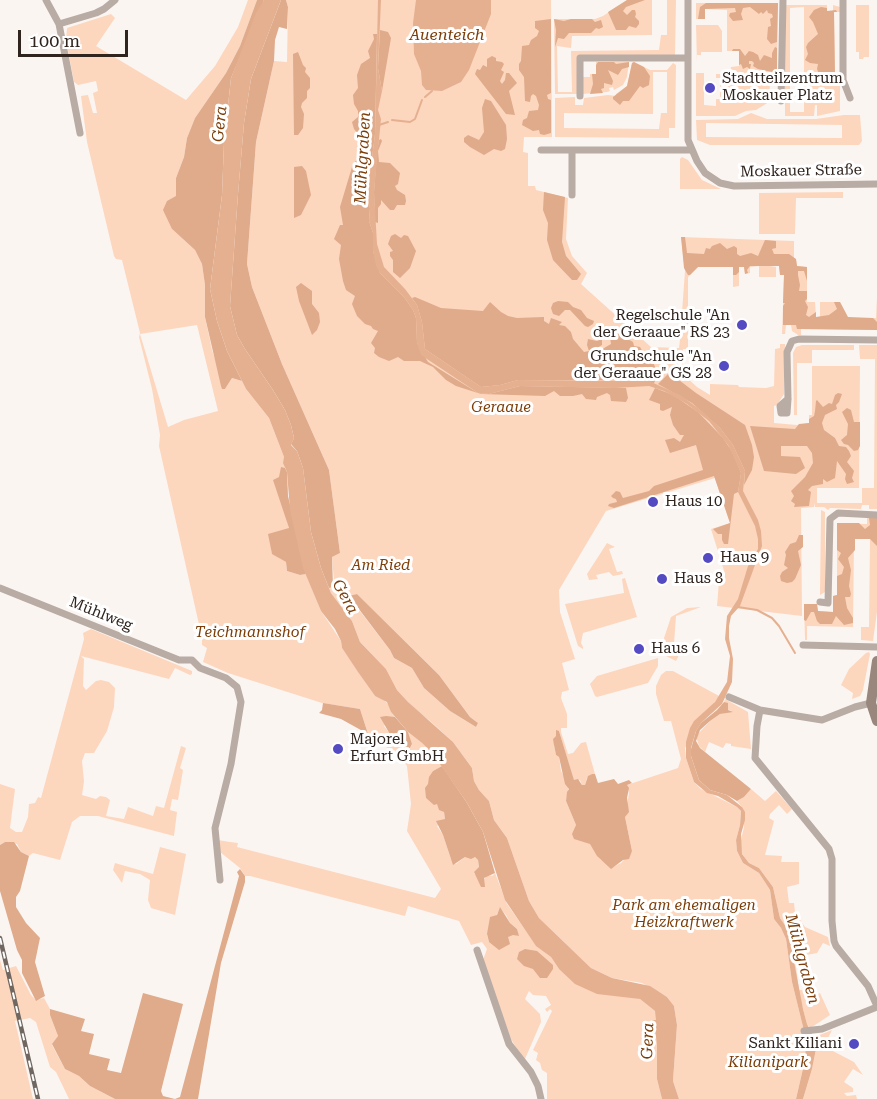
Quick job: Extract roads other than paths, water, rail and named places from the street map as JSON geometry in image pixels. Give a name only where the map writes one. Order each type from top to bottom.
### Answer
[{"type":"street","points":[[46,0],[59,24],[80,133]]},
{"type":"street","points":[[59,24],[96,13],[115,0]]},
{"type":"street","name":"Moskauer Straße","points":[[688,0],[688,140],[691,150],[705,173],[714,180],[728,185],[877,184]]},
{"type":"street","points":[[781,101],[783,0]]},
{"type":"street","points":[[843,0],[843,80],[850,98]]},
{"type":"street","points":[[580,96],[580,58],[688,58]]},
{"type":"street","points":[[541,150],[691,150]]},
{"type":"street","points":[[572,150],[572,195]]},
{"type":"street","points":[[788,399],[788,349],[792,341],[799,339],[877,340]]},
{"type":"street","points":[[820,602],[828,603],[830,519],[838,513],[877,515]]},
{"type":"street","name":"Mühlweg","points":[[0,588],[179,660],[192,660],[201,668],[232,681],[237,687],[241,702],[231,764],[215,828],[220,880]]},
{"type":"street","points":[[803,645],[877,647]]},
{"type":"street","points":[[877,661],[871,703],[877,721]]},
{"type":"street","points":[[729,697],[760,710],[822,720],[855,706],[871,703]]},
{"type":"street","points":[[760,710],[755,758],[830,849],[834,941],[868,986],[877,1006],[813,1030],[804,1031]]},
{"type":"street","points":[[477,950],[509,1044],[531,1072],[541,1099]]},
{"type":"water","points":[[264,0],[281,0],[251,79],[244,123],[230,306],[237,335],[285,410],[291,425],[294,438],[291,445],[297,451],[303,468],[311,532],[321,568],[331,593],[352,621],[360,642],[386,669],[397,690],[453,742],[472,768],[474,781],[489,801],[494,820],[507,838],[529,901],[539,918],[591,968],[612,978],[650,986],[667,997],[674,1006],[677,1025],[673,1081],[679,1099],[662,1099],[657,1079],[655,1029],[651,1024],[652,1020],[656,1020],[655,1011],[640,999],[597,994],[575,984],[559,969],[551,957],[536,946],[505,900],[483,832],[467,803],[433,754],[408,732],[391,712],[387,702],[375,696],[358,672],[342,648],[335,629],[321,611],[303,568],[290,510],[284,457],[269,418],[246,389],[227,351],[210,289],[222,195],[224,142],[231,78],[256,13]]},
{"type":"water","points":[[378,0],[381,0],[378,68],[382,91],[378,110],[381,119],[374,192],[377,244],[384,267],[417,305],[422,322],[425,349],[481,387],[518,380],[649,381],[680,395],[702,411],[720,428],[733,445],[745,471],[743,491],[758,520],[762,546],[740,606],[731,616],[729,638],[733,659],[732,682],[722,704],[701,723],[696,731],[691,756],[699,780],[710,790],[727,795],[745,812],[741,834],[742,854],[749,863],[759,868],[773,887],[780,918],[788,930],[803,1009],[807,1024],[817,1044],[803,1099],[796,1099],[805,1060],[806,1039],[792,982],[786,939],[774,919],[770,890],[759,873],[743,863],[737,851],[736,840],[741,811],[718,796],[707,793],[694,782],[686,758],[686,742],[690,728],[694,721],[715,702],[727,682],[730,656],[725,639],[727,616],[738,599],[748,566],[758,549],[755,526],[738,492],[741,473],[728,445],[709,421],[687,404],[664,391],[649,386],[615,388],[520,386],[489,394],[478,393],[421,355],[417,343],[416,318],[413,310],[376,266],[373,233],[369,221],[370,208],[367,198],[375,134]]},
{"type":"water","name":"Auenteich","points":[[416,0],[491,0],[491,14],[469,70],[461,82],[442,91],[426,90],[422,85],[421,71],[414,54],[413,23]]},
{"type":"waterway","points":[[425,97],[432,91]]},
{"type":"waterway","points":[[392,120],[410,122],[415,119],[422,100]]},
{"type":"waterway","name":"Mühlgraben","points":[[379,125],[388,122]]},
{"type":"waterway","points":[[738,607],[757,610],[772,618],[795,653]]},
{"type":"railway","points":[[0,938],[38,1099]]},
{"type":"place","name":"Stadtteilzentrum Moskauer Platz","points":[[710,88]]},
{"type":"place","name":"Regelschule \"An der Geraaue\" RS 23","points":[[742,325]]},
{"type":"place","name":"Grundschule \"An der Geraaue\" GS 28","points":[[724,366]]},
{"type":"place","name":"Haus 10","points":[[653,502]]},
{"type":"place","name":"Haus 9","points":[[708,558]]},
{"type":"place","name":"Haus 8","points":[[662,579]]},
{"type":"place","name":"Haus 6","points":[[639,649]]},
{"type":"place","name":"Majorel Erfurt GmbH","points":[[338,749]]},
{"type":"place","name":"Sankt Kiliani","points":[[854,1044]]},
{"type":"water label","name":"Gera","points":[[220,124]]},
{"type":"water label","name":"Gera","points":[[345,597]]},
{"type":"water label","name":"Gera","points":[[648,1041]]},
{"type":"park label","name":"Geraaue","points":[[501,408]]},
{"type":"park label","name":"Am Ried","points":[[381,566]]},
{"type":"park label","name":"Teichmannshof","points":[[250,633]]},
{"type":"park label","name":"Park am ehemaligen Heizkraftwerk","points":[[684,914]]},
{"type":"park label","name":"Kilianipark","points":[[768,1063]]}]
